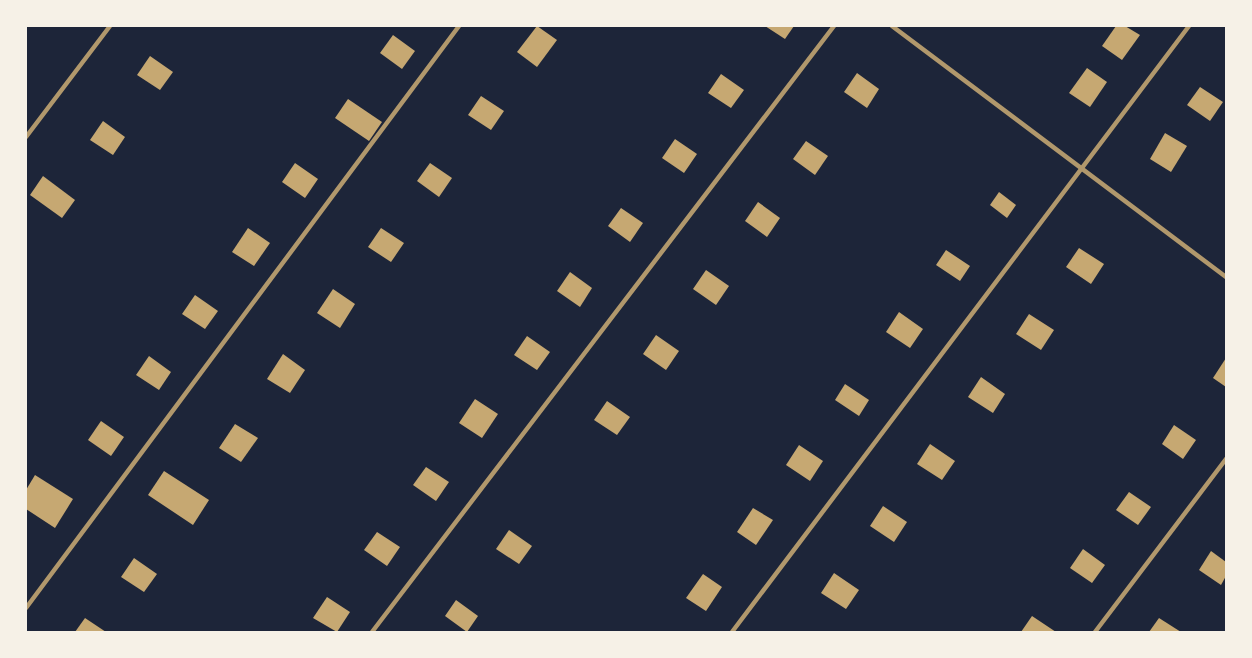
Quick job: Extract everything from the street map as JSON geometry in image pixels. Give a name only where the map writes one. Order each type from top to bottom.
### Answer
[{"type":"lane","points":[[26,137],[110,26]]},
{"type":"lane","points":[[26,608],[459,26]]},
{"type":"lane","points":[[372,633],[834,26]]},
{"type":"lane","points":[[892,26],[1227,277]]},
{"type":"lane","points":[[732,633],[1189,26]]},
{"type":"lane","points":[[1095,633],[1227,459]]},
{"type":"shaded area","points":[[26,26],[1226,26],[1226,632],[26,632]]},
{"type":"building","points":[[537,26],[557,40],[537,67],[517,52]]},
{"type":"building","points":[[765,26],[794,26],[785,39]]},
{"type":"building","points":[[1116,26],[1125,26],[1140,35],[1122,60],[1102,46]]},
{"type":"building","points":[[393,35],[415,51],[402,69],[380,53]]},
{"type":"building","points":[[150,56],[173,72],[160,90],[137,75]]},
{"type":"building","points":[[1087,68],[1107,82],[1090,107],[1069,93]]},
{"type":"building","points":[[857,73],[879,89],[867,108],[844,92]]},
{"type":"building","points":[[721,74],[744,90],[731,108],[708,93]]},
{"type":"building","points":[[1200,87],[1223,102],[1210,121],[1187,105]]},
{"type":"building","points":[[481,96],[504,111],[491,130],[468,115]]},
{"type":"building","points":[[348,99],[382,122],[369,141],[335,118]]},
{"type":"building","points":[[103,121],[125,137],[113,155],[90,140]]},
{"type":"building","points":[[1165,133],[1187,146],[1171,172],[1150,159]]},
{"type":"building","points":[[675,139],[697,154],[684,173],[662,158]]},
{"type":"building","points":[[806,141],[828,156],[815,175],[793,159]]},
{"type":"building","points":[[295,163],[318,179],[305,198],[282,182]]},
{"type":"building","points":[[430,163],[452,178],[439,197],[417,181]]},
{"type":"building","points":[[43,176],[75,200],[62,218],[30,195]]},
{"type":"building","points":[[999,192],[1016,205],[1007,218],[990,205]]},
{"type":"building","points":[[758,202],[780,218],[767,237],[745,221]]},
{"type":"building","points":[[621,208],[643,223],[630,242],[608,226]]},
{"type":"building","points":[[248,228],[270,243],[254,266],[232,252]]},
{"type":"building","points":[[381,228],[404,243],[391,262],[368,247]]},
{"type":"building","points":[[1079,248],[1104,264],[1091,284],[1066,267]]},
{"type":"building","points":[[946,250],[970,266],[960,281],[936,265]]},
{"type":"building","points":[[706,270],[729,286],[716,305],[693,289]]},
{"type":"building","points":[[570,272],[592,288],[580,307],[557,291]]},
{"type":"building","points":[[333,289],[355,304],[340,328],[317,313]]},
{"type":"building","points":[[195,295],[218,311],[205,329],[182,314]]},
{"type":"building","points":[[899,312],[923,329],[910,348],[886,332]]},
{"type":"building","points":[[1029,314],[1054,330],[1041,350],[1016,334]]},
{"type":"building","points":[[656,335],[679,351],[666,370],[643,354]]},
{"type":"building","points":[[527,336],[550,352],[537,370],[514,355]]},
{"type":"building","points":[[283,354],[305,370],[290,393],[267,379]]},
{"type":"building","points":[[149,356],[171,372],[159,390],[136,375]]},
{"type":"building","points":[[1226,358],[1226,387],[1213,378]]},
{"type":"building","points":[[981,377],[1005,394],[993,413],[968,397]]},
{"type":"building","points":[[845,384],[869,400],[859,416],[835,400]]},
{"type":"building","points":[[475,399],[498,414],[482,438],[459,423]]},
{"type":"building","points":[[607,401],[630,417],[617,435],[594,420]]},
{"type":"building","points":[[101,421],[124,437],[111,456],[88,440]]},
{"type":"building","points":[[235,424],[258,438],[241,462],[219,448]]},
{"type":"building","points":[[1174,425],[1196,440],[1183,459],[1162,444]]},
{"type":"building","points":[[930,444],[955,461],[942,480],[917,464]]},
{"type":"building","points":[[799,445],[823,461],[810,481],[786,465]]},
{"type":"building","points":[[426,467],[449,482],[436,501],[413,485]]},
{"type":"building","points":[[164,471],[209,500],[193,525],[148,495]]},
{"type":"building","points":[[35,475],[73,499],[55,528],[26,509],[26,490]]},
{"type":"building","points":[[1129,492],[1151,507],[1138,525],[1116,510]]},
{"type":"building","points":[[883,506],[907,522],[894,542],[870,526]]},
{"type":"building","points":[[753,508],[773,520],[756,545],[737,532]]},
{"type":"building","points":[[509,530],[532,546],[519,564],[496,549]]},
{"type":"building","points":[[377,532],[400,547],[387,566],[364,550]]},
{"type":"building","points":[[1083,549],[1105,565],[1092,583],[1070,568]]},
{"type":"building","points":[[1211,551],[1226,562],[1226,576],[1221,585],[1199,570]]},
{"type":"building","points":[[134,558],[157,574],[144,592],[121,577]]},
{"type":"building","points":[[834,573],[859,590],[846,609],[821,593]]},
{"type":"building","points":[[703,574],[722,587],[706,611],[686,598]]},
{"type":"building","points":[[327,597],[350,612],[337,632],[313,618]]},
{"type":"building","points":[[456,600],[478,616],[467,632],[445,616]]},
{"type":"building","points":[[1032,616],[1056,632],[1021,632]]},
{"type":"building","points":[[85,618],[106,632],[75,632]]},
{"type":"building","points":[[1159,618],[1181,632],[1149,632]]}]
